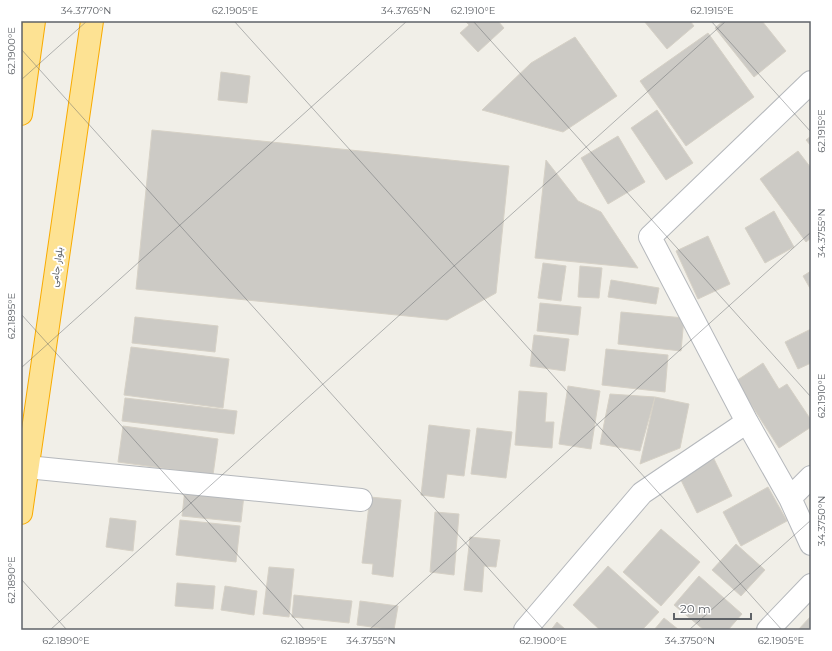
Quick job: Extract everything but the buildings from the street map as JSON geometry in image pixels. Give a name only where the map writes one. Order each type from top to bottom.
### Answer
[{"type":"highway","points":[[21,114],[34,21]]},
{"type":"highway","name":"بلوار جامی","points":[[21,513],[92,21]]},
{"type":"street","points":[[811,82],[650,237],[747,422],[790,498],[811,544]]},
{"type":"street","points":[[525,630],[642,493],[747,422]]},
{"type":"street","points":[[27,468],[361,500]]},
{"type":"street","points":[[790,498],[811,477]]},
{"type":"street","points":[[768,630],[811,585]]}]
